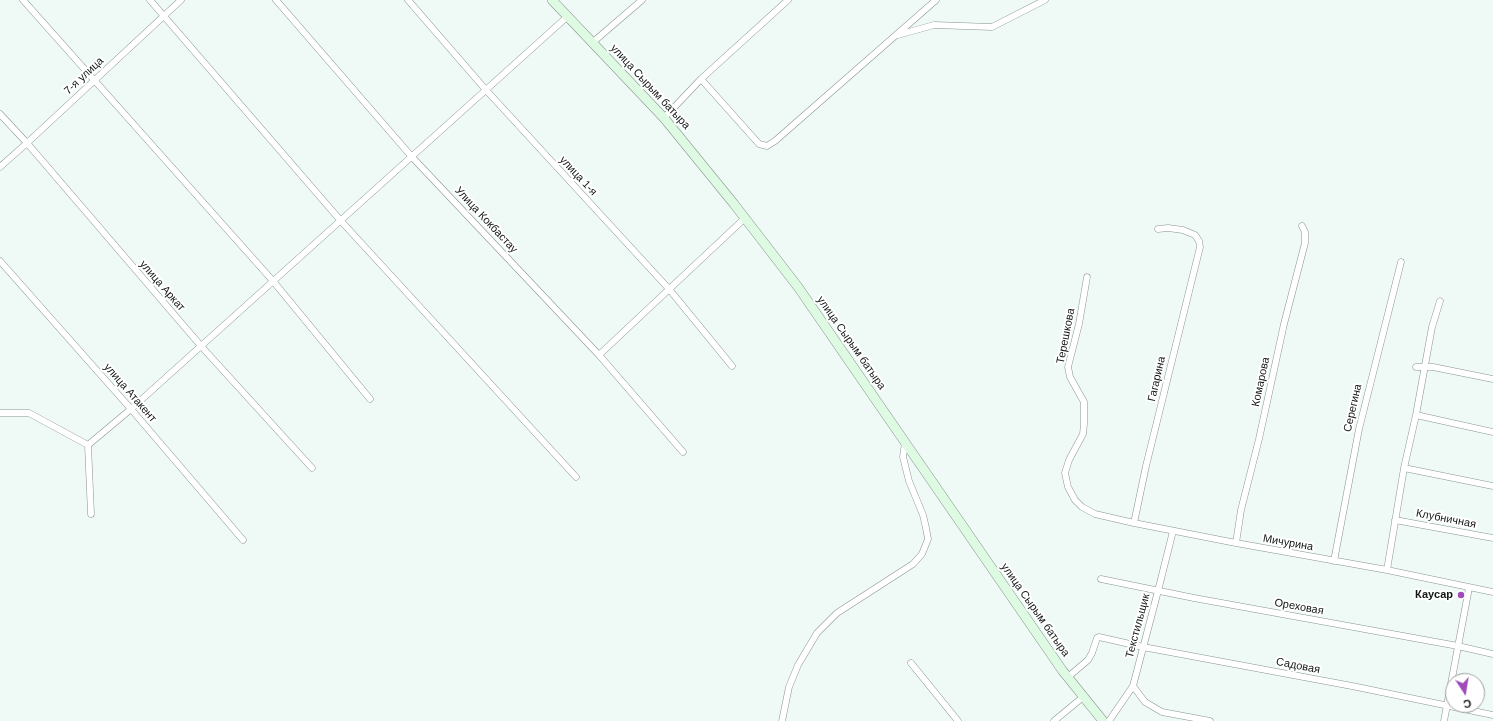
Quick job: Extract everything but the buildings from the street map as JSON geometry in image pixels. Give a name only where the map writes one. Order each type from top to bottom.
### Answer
[{"type":"street","points":[[23,0],[273,282],[370,399]]},
{"type":"street","points":[[150,0],[341,221],[576,476]]},
{"type":"street","name":"7-я улица","points":[[0,167],[181,0]]},
{"type":"street","name":"Улица Кокбастау","points":[[276,0],[412,156],[599,355],[683,452]]},
{"type":"street","name":"улица 1-я","points":[[408,0],[486,90],[669,289],[732,366]]},
{"type":"street","name":"улица Сырым батыра","points":[[552,0],[664,118],[745,218],[798,287],[1068,677],[1103,721]]},
{"type":"street","points":[[592,43],[642,0]]},
{"type":"street","points":[[664,118],[701,79],[788,0]]},
{"type":"street","points":[[701,79],[759,144],[767,146],[775,141],[936,0]]},
{"type":"street","points":[[896,36],[934,25],[992,27],[1044,0]]},
{"type":"street","points":[[88,445],[132,409],[568,16]]},
{"type":"street","name":"улица Аркат","points":[[0,114],[27,143],[201,346],[312,468]]},
{"type":"street","points":[[599,355],[745,218]]},
{"type":"street","name":"Комарова","points":[[1236,544],[1241,510],[1259,439],[1284,324],[1305,243],[1306,232],[1302,226]]},
{"type":"street","name":"Гагарина","points":[[1134,523],[1146,466],[1199,254],[1199,241],[1195,235],[1183,230],[1168,228],[1158,229]]},
{"type":"street","name":"улица Атакент","points":[[0,262],[132,409],[243,540]]},
{"type":"street","name":"Серегина","points":[[1334,561],[1338,533],[1360,423],[1401,262]]},
{"type":"street","name":"Терешкова","points":[[1082,507],[1075,500],[1068,487],[1065,473],[1069,460],[1080,442],[1084,429],[1084,402],[1070,377],[1068,368],[1079,324],[1087,277]]},
{"type":"street","points":[[1387,570],[1404,468],[1416,415],[1432,327],[1440,301]]},
{"type":"street","points":[[1416,367],[1425,366],[1493,379]]},
{"type":"street","points":[[0,413],[29,413],[88,445]]},
{"type":"street","points":[[1416,415],[1493,432]]},
{"type":"street","points":[[782,721],[790,687],[798,665],[816,632],[837,613],[913,564],[922,554],[928,539],[923,515],[909,481],[903,457],[905,443]]},
{"type":"street","points":[[88,445],[91,514]]},
{"type":"street","points":[[1404,468],[1493,486]]},
{"type":"street","name":"Мичурина","points":[[1082,507],[1095,514],[1134,523],[1236,544],[1387,570],[1493,592]]},
{"type":"street","name":"Клубничная","points":[[1395,520],[1493,538]]},
{"type":"street","name":"Текстильщик","points":[[1109,721],[1133,686],[1173,531]]},
{"type":"street","name":"Ореховая","points":[[1101,579],[1158,591],[1458,646],[1493,654]]},
{"type":"street","points":[[1454,673],[1469,588]]},
{"type":"street","name":"Садовая","points":[[1068,677],[1088,660],[1097,638],[1100,637],[1143,647],[1352,686],[1445,705]]},
{"type":"street","points":[[911,664],[958,721]]},
{"type":"street","points":[[1133,686],[1145,702],[1162,712],[1210,721]]},
{"type":"street","points":[[1054,721],[1083,697]]},
{"type":"street","name":"Садовая","points":[[1483,713],[1493,715]]},
{"type":"place","name":"Каусар","points":[[1461,595]]}]
